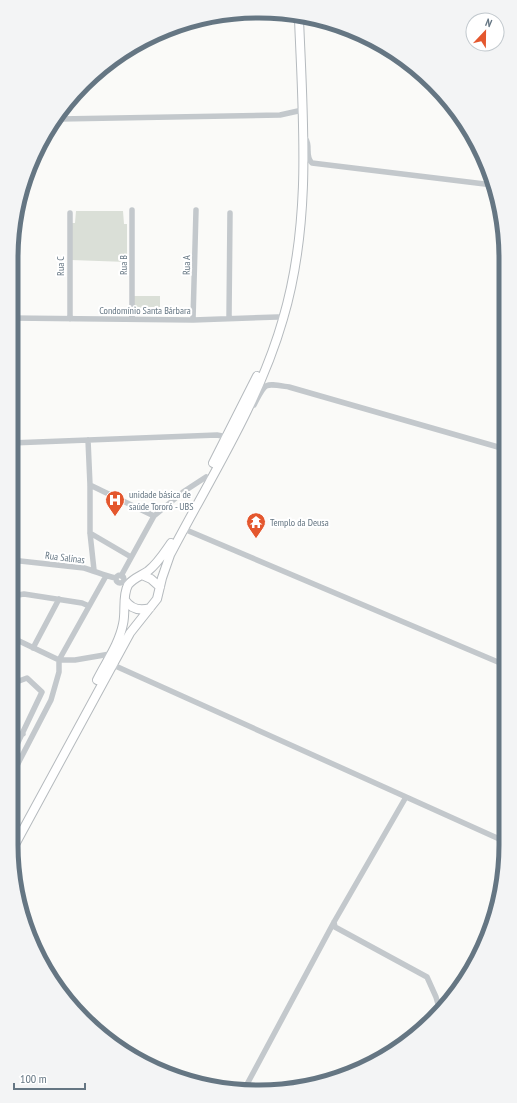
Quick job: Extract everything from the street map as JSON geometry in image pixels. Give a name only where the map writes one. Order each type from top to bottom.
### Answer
[{"type":"main road","points":[[18,828],[122,630],[126,590],[130,583],[156,563],[165,553],[227,437],[256,377],[278,317],[293,249],[297,214],[300,160],[294,21]]},
{"type":"main road","points":[[18,839],[111,664],[130,632],[156,599],[170,555],[249,408],[284,319],[299,248],[302,214],[304,137],[299,22]]},
{"type":"main road","points":[[139,577],[151,579],[160,587]]},
{"type":"main road","points":[[125,600],[136,609],[150,608]]},
{"type":"street","points":[[63,119],[280,115],[298,111]]},
{"type":"street","points":[[304,137],[308,144],[308,157],[312,162],[487,184]]},
{"type":"street","name":"Rua B","points":[[132,210],[132,319]]},
{"type":"street","name":"Rua A","points":[[193,320],[196,210]]},
{"type":"street","name":"Rua C","points":[[70,213],[70,319]]},
{"type":"street","points":[[229,318],[230,213]]},
{"type":"street","name":"Condomínio Santa Bárbara","points":[[18,318],[193,320],[278,317]]},
{"type":"street","points":[[249,408],[252,407],[262,389],[269,384],[273,384],[289,387],[499,447]]},
{"type":"street","points":[[18,443],[217,435],[227,437]]},
{"type":"street","points":[[88,440],[90,533],[94,570]]},
{"type":"street","points":[[125,600],[120,578],[154,516],[183,492],[206,477]]},
{"type":"street","points":[[90,485],[154,516]]},
{"type":"street","points":[[184,529],[499,662]]},
{"type":"street","points":[[90,533],[131,557]]},
{"type":"street","name":"Rua Salinas","points":[[18,561],[94,570],[106,576],[120,578],[139,577]]},
{"type":"street","points":[[18,764],[51,700],[59,672],[58,660],[106,576]]},
{"type":"street","points":[[18,595],[24,594],[59,599],[82,603],[88,606]]},
{"type":"street","points":[[33,648],[59,599]]},
{"type":"street","points":[[18,640],[58,660],[75,660],[110,654]]},
{"type":"street","points":[[111,664],[499,839]]},
{"type":"street","points":[[18,681],[27,678],[42,692],[18,744]]},
{"type":"street","points":[[18,736],[23,734]]},
{"type":"street","points":[[247,1084],[334,922],[406,797]]},
{"type":"street","points":[[334,922],[335,927],[427,977],[438,1004]]},
{"type":"shaded area","points":[[76,211],[123,211],[124,224],[127,224],[127,262],[71,260],[71,223],[75,223]]},
{"type":"shaded area","points":[[133,296],[160,296],[160,315],[133,314]]},
{"type":"place","name":"unidade básica de saúde Tororó - UBS","points":[[115,517]]},
{"type":"place","name":"Templo da Deusa","points":[[256,539]]}]
